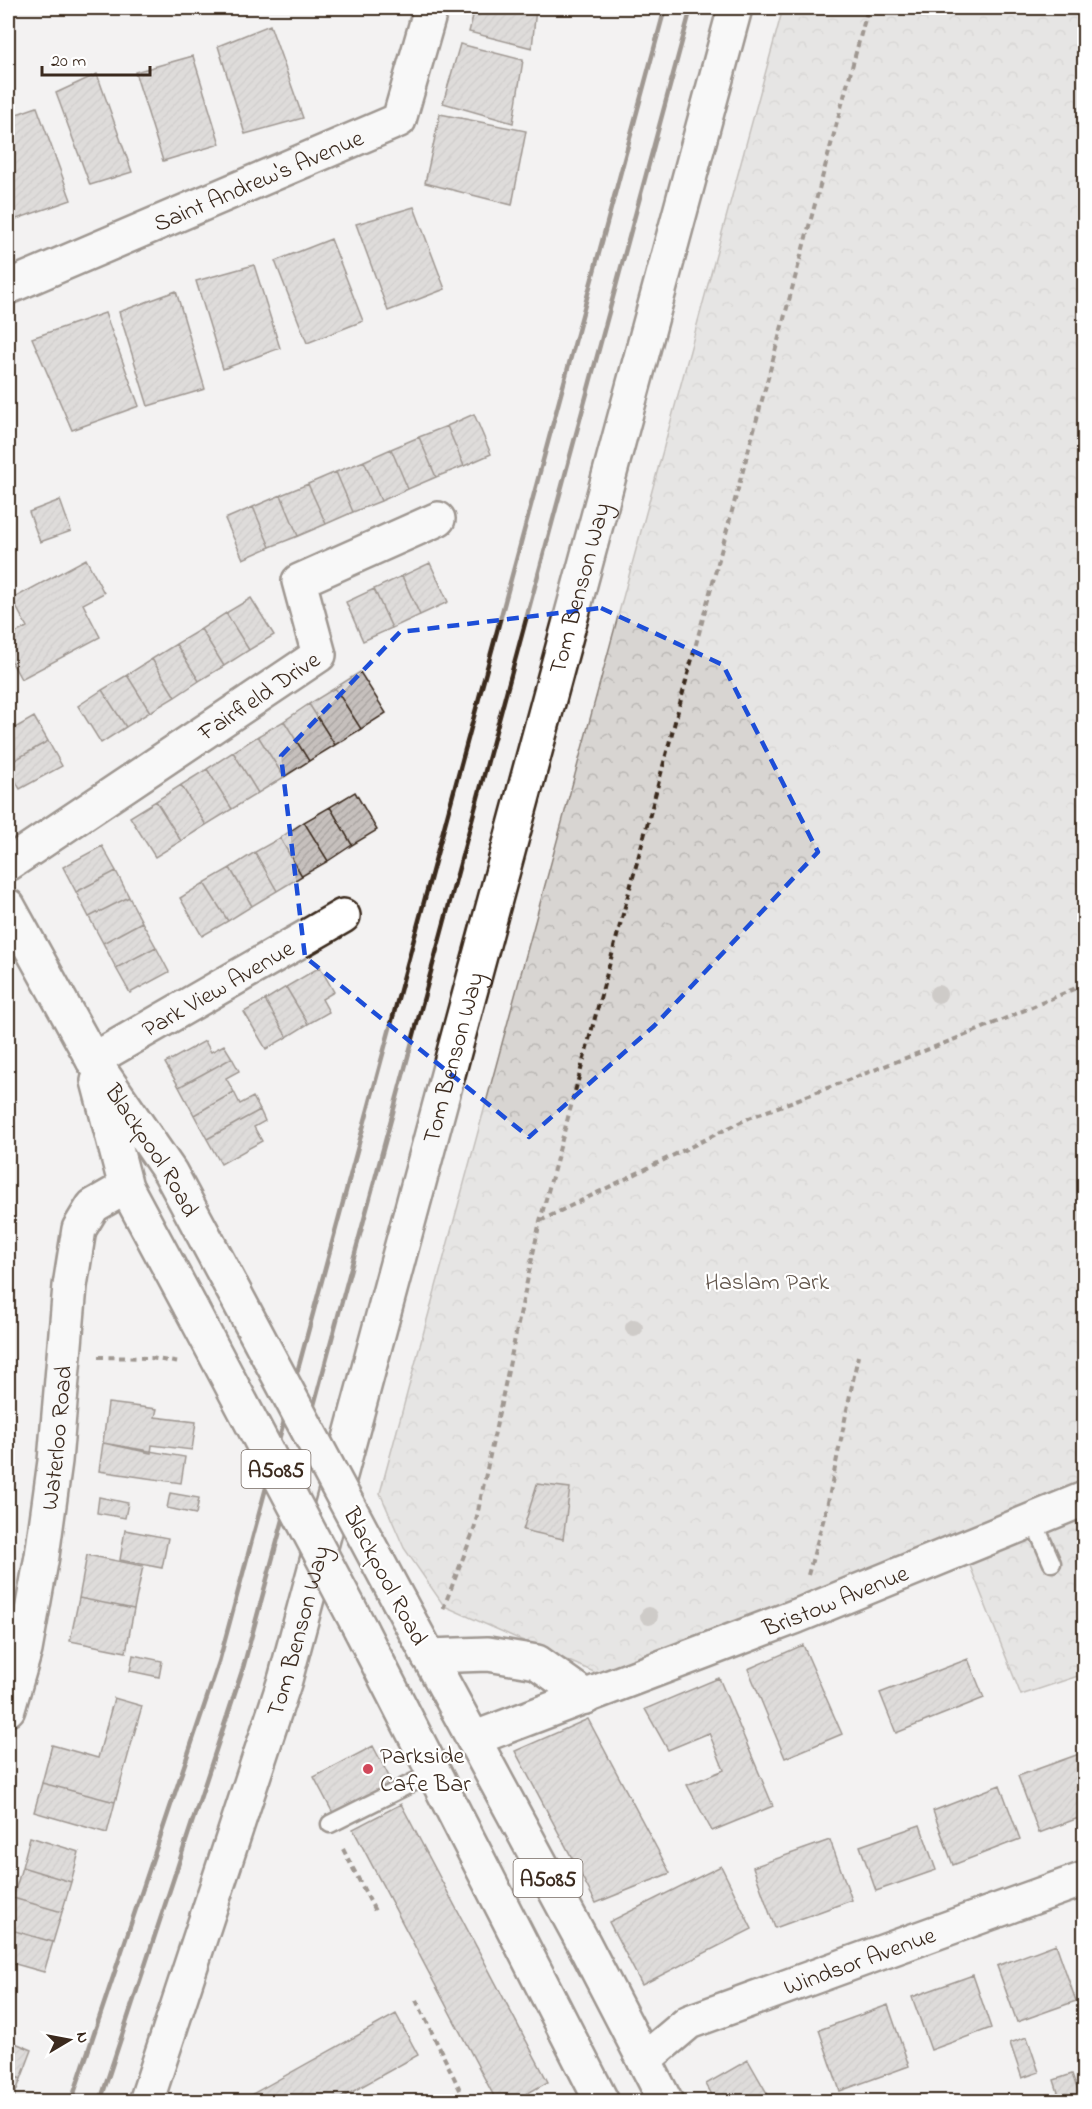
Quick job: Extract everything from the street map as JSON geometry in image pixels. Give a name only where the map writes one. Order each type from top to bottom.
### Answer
[{"type":"main road","name":"Saint Andrew's Avenue","points":[[8,286],[399,120],[431,8]]},
{"type":"main road","name":"Tom Benson Way","points":[[146,2102],[285,1680],[735,8]]},
{"type":"main road","name":"Fairfield Drive","points":[[8,864],[320,655],[299,581],[438,519]]},
{"type":"main road","name":"Blackpool Road","points":[[8,906],[93,1060],[170,1172],[666,2102]]},
{"type":"main road","name":"Park View Avenue","points":[[93,1060],[343,916]]},
{"type":"main road","name":"Blackpool Road","points":[[93,1060],[126,1187],[435,1772],[600,2101]]},
{"type":"main road","name":"Waterloo Road","points":[[8,1709],[25,1650],[42,1556],[55,1461],[70,1286],[79,1229],[93,1206],[126,1187]]},
{"type":"main road","name":"Bristow Avenue","points":[[473,1738],[797,1616],[1084,1499]]},
{"type":"main road","points":[[428,1656],[488,1654],[537,1662],[586,1697]]},
{"type":"main road","name":"Windsor Avenue","points":[[644,2060],[689,2022],[1084,1879]]},
{"type":"lane","points":[[1033,1520],[1052,1563]]},
{"type":"lane","points":[[330,1824],[435,1772]]},
{"type":"path","points":[[428,1656],[444,1606],[474,1530],[540,1221],[868,8]]},
{"type":"path","points":[[540,1221],[749,1118],[976,1031],[1083,985],[1084,988]]},
{"type":"path","points":[[64,1354],[151,1358],[190,1365]]},
{"type":"path","points":[[797,1616],[827,1507],[858,1356]]},
{"type":"path","points":[[330,1824],[375,1911]]},
{"type":"path","points":[[416,2000],[466,2102]]},
{"type":"highlighted area","points":[[601,608],[723,665],[818,852],[654,1026],[529,1137],[305,957],[281,756],[400,632]]},
{"type":"green space","name":"Haslam Park","points":[[783,8],[1084,8],[1084,1674],[1021,1695],[963,1548],[621,1684],[444,1606],[404,1548],[380,1493]]},
{"type":"building","points":[[475,8],[536,8],[532,48],[469,32]]},
{"type":"building","points":[[270,25],[303,118],[245,134],[218,46]]},
{"type":"building","points":[[460,44],[523,60],[513,123],[443,103]]},
{"type":"building","points":[[193,56],[220,144],[163,161],[135,72]]},
{"type":"building","points":[[97,74],[132,172],[90,185],[56,93]]},
{"type":"building","points":[[37,107],[71,200],[8,222],[8,117]]},
{"type":"building","points":[[440,114],[526,131],[512,205],[425,183]]},
{"type":"building","points":[[414,207],[445,289],[388,311],[356,224]]},
{"type":"building","points":[[331,239],[363,321],[307,343],[275,261]]},
{"type":"building","points":[[254,265],[280,348],[223,369],[196,281]]},
{"type":"building","points":[[176,291],[205,389],[148,406],[119,312]]},
{"type":"building","points":[[105,313],[139,406],[72,430],[32,338]]},
{"type":"building","points":[[474,414],[491,454],[464,466],[447,426]]},
{"type":"building","points":[[447,426],[464,466],[436,477],[419,437]]},
{"type":"building","points":[[419,437],[436,477],[408,489],[391,449]]},
{"type":"building","points":[[391,449],[408,489],[381,501],[364,461]]},
{"type":"building","points":[[364,461],[381,501],[353,512],[336,472]]},
{"type":"building","points":[[336,472],[353,512],[326,524],[308,484]]},
{"type":"building","points":[[308,484],[326,524],[298,536],[281,495]]},
{"type":"building","points":[[281,495],[298,536],[270,547],[253,507]]},
{"type":"building","points":[[60,500],[71,531],[40,542],[29,512]]},
{"type":"building","points":[[253,507],[270,547],[243,559],[225,519]]},
{"type":"building","points":[[86,559],[104,593],[83,604],[100,637],[21,679],[8,655],[8,637],[27,627],[12,599]]},
{"type":"building","points":[[430,563],[448,602],[420,615],[402,576]]},
{"type":"building","points":[[402,576],[420,615],[392,628],[374,589]]},
{"type":"building","points":[[374,589],[392,628],[363,641],[346,602]]},
{"type":"building","points":[[251,598],[274,635],[249,650],[226,613]]},
{"type":"building","points":[[226,613],[249,650],[224,666],[201,629]]},
{"type":"building","points":[[201,629],[224,666],[199,681],[176,644]]},
{"type":"building","points":[[176,644],[199,681],[175,697],[152,659]]},
{"type":"building","points":[[152,659],[175,697],[150,712],[127,675]]},
{"type":"building","points":[[360,672],[386,713],[361,729],[335,688]]},
{"type":"building","points":[[127,675],[150,712],[126,727],[102,690]]},
{"type":"building","points":[[335,688],[361,729],[335,745],[309,704]]},
{"type":"building","points":[[102,690],[126,727],[101,743],[78,706]]},
{"type":"building","points":[[309,704],[335,745],[309,761],[284,721]]},
{"type":"building","points":[[34,717],[48,741],[8,764],[8,732]]},
{"type":"building","points":[[284,721],[309,761],[284,777],[258,736]]},
{"type":"building","points":[[258,736],[284,777],[258,793],[233,752]]},
{"type":"building","points":[[48,741],[62,766],[20,789],[8,764]]},
{"type":"building","points":[[233,752],[258,793],[232,809],[207,769]]},
{"type":"building","points":[[207,769],[232,809],[206,825],[181,785]]},
{"type":"building","points":[[181,785],[206,825],[181,841],[156,801]]},
{"type":"building","points":[[355,792],[377,830],[352,845],[330,807]]},
{"type":"building","points":[[156,801],[181,841],[155,857],[130,817]]},
{"type":"building","points":[[330,807],[352,845],[328,861],[304,822]]},
{"type":"building","points":[[304,822],[328,861],[302,876],[280,838]]},
{"type":"building","points":[[280,838],[302,876],[277,891],[255,852]]},
{"type":"building","points":[[102,846],[116,871],[76,892],[63,867]]},
{"type":"building","points":[[255,852],[277,891],[252,906],[230,868]]},
{"type":"building","points":[[230,868],[252,906],[228,921],[204,883]]},
{"type":"building","points":[[116,871],[129,897],[89,917],[76,892]]},
{"type":"building","points":[[204,883],[228,921],[202,936],[180,898]]},
{"type":"building","points":[[129,897],[142,922],[103,943],[89,917]]},
{"type":"building","points":[[142,922],[156,947],[116,968],[103,943]]},
{"type":"building","points":[[156,947],[169,972],[130,993],[116,968]]},
{"type":"building","points":[[320,967],[334,992],[322,999],[329,1012],[308,1024],[286,987]]},
{"type":"building","points":[[286,987],[308,1024],[287,1037],[265,1000]]},
{"type":"building","points":[[265,1000],[287,1037],[266,1049],[244,1012]]},
{"type":"building","points":[[205,1041],[211,1052],[224,1045],[232,1058],[179,1087],[165,1063]]},
{"type":"building","points":[[232,1058],[239,1071],[226,1078],[234,1092],[194,1115],[179,1087]]},
{"type":"building","points":[[234,1092],[240,1104],[253,1097],[260,1110],[207,1139],[194,1115]]},
{"type":"building","points":[[260,1110],[265,1121],[254,1127],[262,1141],[221,1164],[207,1139]]},
{"type":"building","points":[[108,1403],[157,1409],[155,1417],[196,1422],[192,1450],[152,1445],[151,1453],[103,1443]]},
{"type":"building","points":[[103,1443],[185,1457],[181,1483],[99,1471]]},
{"type":"building","points":[[537,1484],[570,1488],[563,1539],[523,1530]]},
{"type":"building","points":[[170,1493],[199,1498],[196,1514],[167,1508]]},
{"type":"building","points":[[99,1497],[128,1503],[125,1518],[97,1513]]},
{"type":"building","points":[[125,1530],[168,1538],[162,1568],[120,1560]]},
{"type":"building","points":[[87,1555],[143,1566],[134,1609],[79,1598]]},
{"type":"building","points":[[79,1598],[134,1609],[126,1652],[70,1641]]},
{"type":"building","points":[[803,1645],[842,1734],[785,1758],[748,1669]]},
{"type":"building","points":[[133,1655],[162,1661],[159,1677],[130,1671]]},
{"type":"building","points":[[968,1659],[984,1698],[896,1733],[880,1693]]},
{"type":"building","points":[[719,1678],[773,1806],[712,1831],[687,1785],[724,1770],[709,1733],[668,1750],[645,1709]]},
{"type":"building","points":[[114,1698],[142,1706],[115,1802],[42,1783],[52,1745],[98,1758]]},
{"type":"building","points":[[588,1719],[670,1873],[596,1903],[515,1751]]},
{"type":"building","points":[[373,1746],[394,1786],[335,1817],[314,1777]]},
{"type":"building","points":[[1082,1753],[1084,1759],[1084,1816],[1039,1833],[1018,1776]]},
{"type":"building","points":[[42,1783],[115,1802],[107,1833],[34,1812]]},
{"type":"building","points":[[1000,1785],[1020,1839],[953,1865],[933,1811]]},
{"type":"building","points":[[401,1804],[548,2082],[512,2102],[497,2102],[353,1829]]},
{"type":"building","points":[[920,1825],[936,1870],[876,1891],[860,1846]]},
{"type":"building","points":[[30,1837],[79,1852],[71,1882],[22,1867]]},
{"type":"building","points":[[830,1840],[852,1900],[775,1928],[753,1867]]},
{"type":"building","points":[[721,1866],[752,1929],[642,1985],[609,1922]]},
{"type":"building","points":[[22,1867],[71,1882],[62,1912],[13,1898]]},
{"type":"building","points":[[13,1898],[62,1912],[53,1942],[8,1929],[8,1916]]},
{"type":"building","points":[[8,1929],[53,1942],[44,1972],[8,1962]]},
{"type":"building","points":[[1056,1944],[1076,2001],[1017,2022],[997,1966]]},
{"type":"building","points":[[973,1975],[991,2028],[931,2050],[912,1997]]},
{"type":"building","points":[[888,2005],[909,2066],[840,2091],[819,2030]]},
{"type":"building","points":[[396,2014],[418,2055],[334,2102],[238,2102]]},
{"type":"building","points":[[1027,2037],[1039,2072],[1022,2078],[1010,2043]]},
{"type":"building","points":[[8,2040],[32,2050],[21,2079],[8,2074]]},
{"type":"building","points":[[748,2060],[772,2102],[716,2102],[706,2084]]},
{"type":"building","points":[[8,2074],[21,2079],[12,2102],[8,2101]]},
{"type":"building","points":[[1072,2074],[1082,2102],[1061,2102],[1054,2080]]},
{"type":"railway","points":[[71,2102],[219,1662],[665,8]]},
{"type":"railway","points":[[100,2102],[243,1668],[691,8]]},
{"type":"place","name":"Parkside Cafe Bar","points":[[368,1769]]}]
